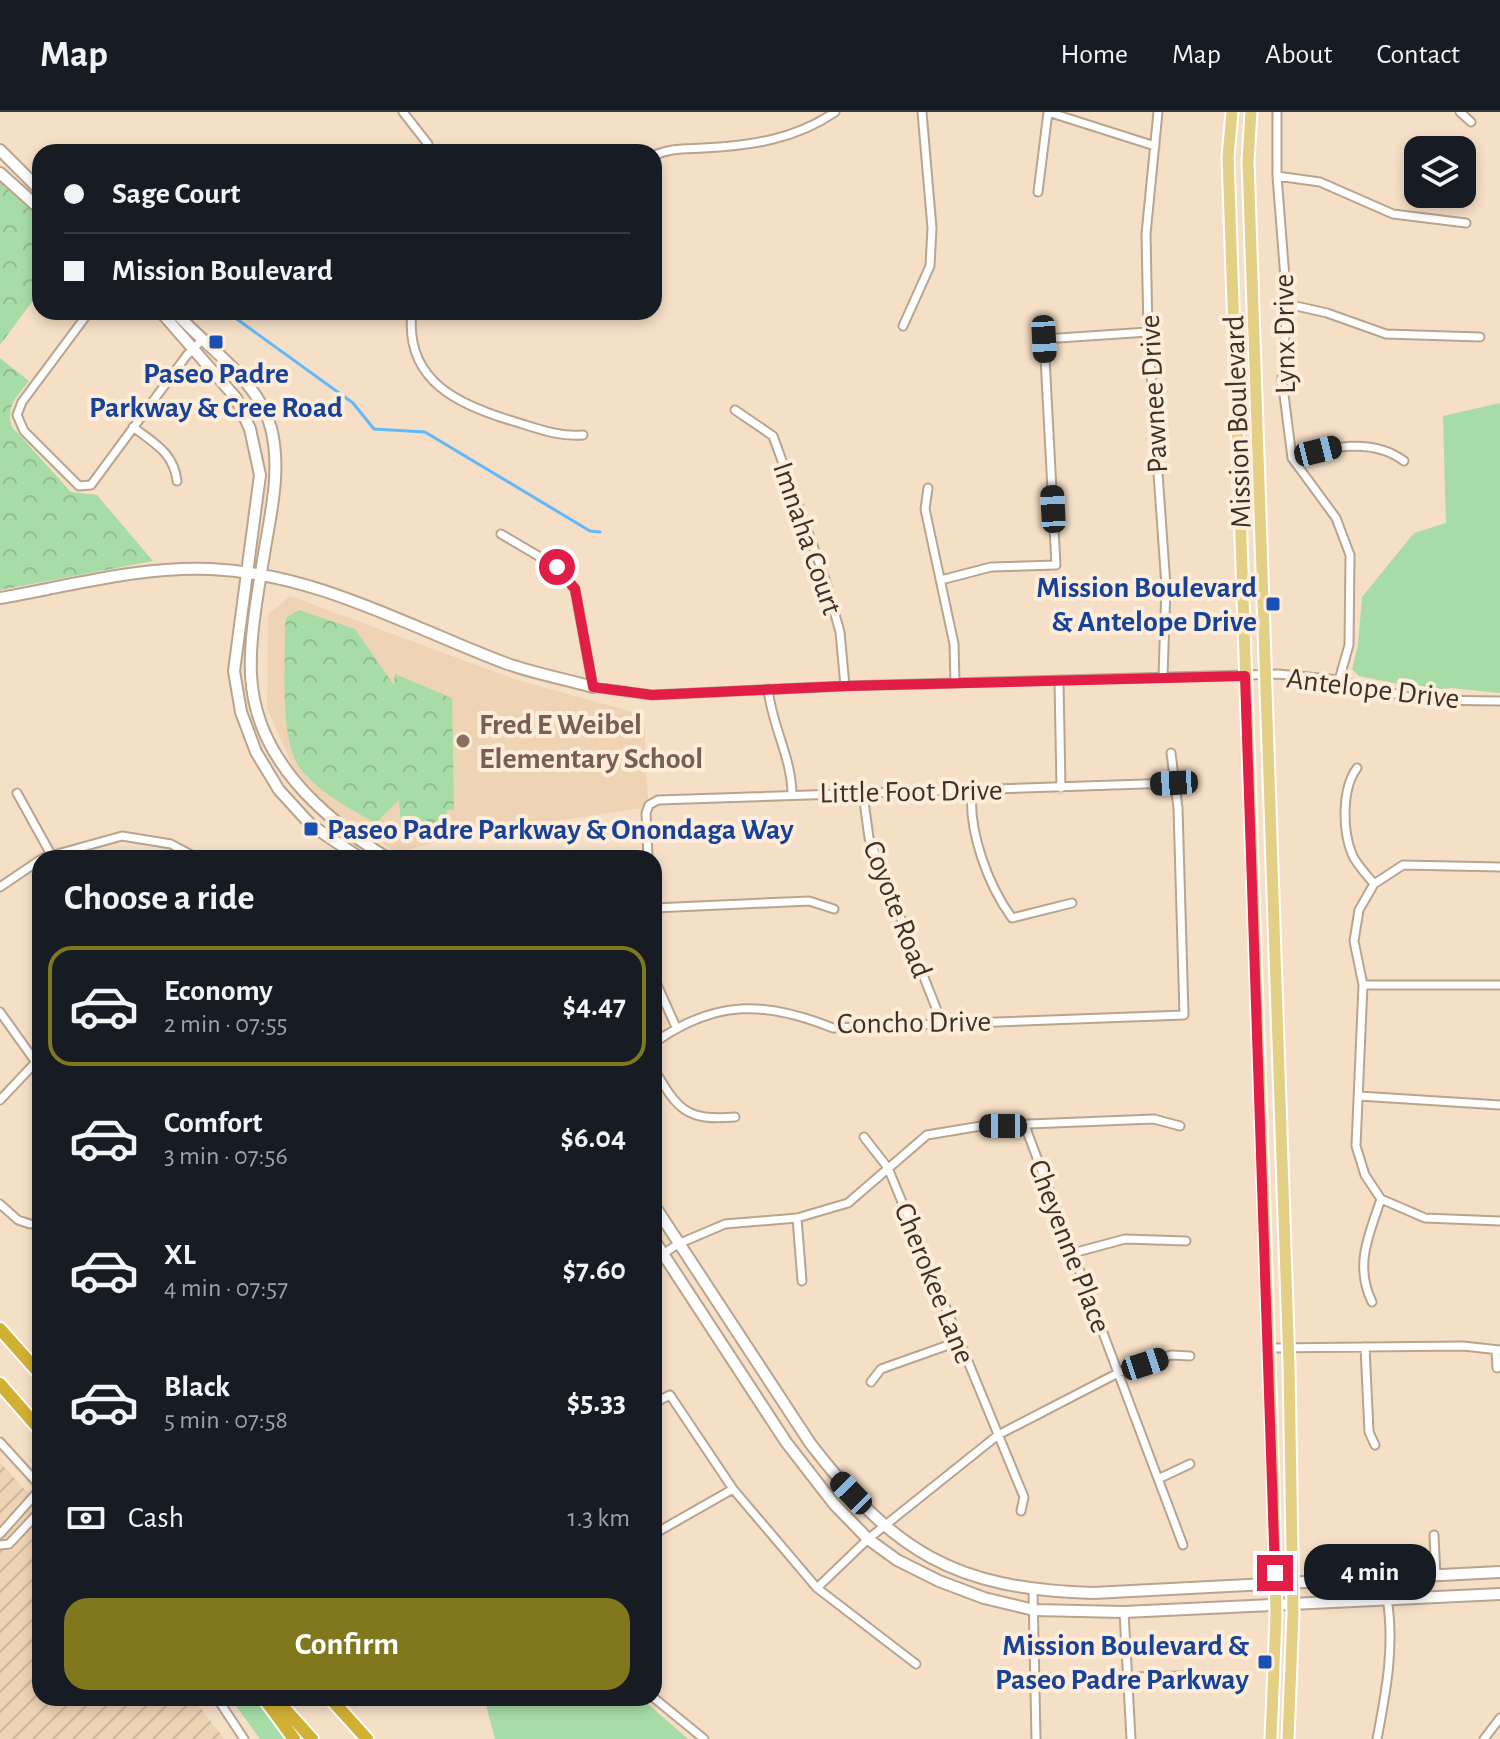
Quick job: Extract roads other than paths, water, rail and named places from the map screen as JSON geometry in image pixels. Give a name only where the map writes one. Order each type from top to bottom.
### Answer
[{"type":"highway","points":[[0,1329],[32,1365]]},
{"type":"highway","points":[[0,1384],[32,1421]]},
{"type":"highway","points":[[270,1706],[294,1739]]},
{"type":"highway","points":[[282,1706],[312,1739]]},
{"type":"highway","points":[[337,1706],[367,1739]]},
{"type":"main road","name":"Mission Boulevard","points":[[1232,112],[1228,157],[1276,1604],[1271,1739]]},
{"type":"main road","name":"Mission Boulevard","points":[[1251,112],[1248,161],[1263,675],[1288,1348],[1293,1584],[1288,1739]]},
{"type":"main road","points":[[0,150],[32,182]]},
{"type":"main road","points":[[0,173],[32,202]]},
{"type":"main road","points":[[170,320],[252,387],[270,426],[277,473],[261,575],[251,675],[258,710],[296,786],[360,850]]},
{"type":"main road","points":[[180,320],[236,398],[250,429],[260,475],[234,671],[241,712],[256,752],[279,790],[311,825],[356,850]]},
{"type":"main road","points":[[0,598],[156,571],[261,575],[316,586],[507,663],[593,687]]},
{"type":"main road","points":[[662,1218],[835,1476],[884,1526],[922,1554],[954,1571],[1033,1591],[1122,1593],[1500,1572]]},
{"type":"main road","points":[[662,1263],[786,1442],[834,1504],[868,1539],[897,1560],[939,1581],[984,1598],[1034,1610],[1124,1612],[1500,1594]]},
{"type":"street","points":[[403,112],[428,144]]},
{"type":"street","points":[[662,152],[674,147],[703,148],[777,140],[835,112]]},
{"type":"street","points":[[903,326],[930,266],[932,228],[922,112]]},
{"type":"street","points":[[1038,192],[1048,112],[1155,146]]},
{"type":"street","name":"Pawnee Drive","points":[[1158,112],[1146,234],[1148,332],[1166,586],[1163,677]]},
{"type":"street","name":"Lynx Drive","points":[[1277,112],[1277,176],[1287,304],[1282,379],[1292,458],[1336,518],[1350,555],[1349,645],[1339,680]]},
{"type":"street","points":[[1460,112],[1471,122]]},
{"type":"street","points":[[1277,176],[1320,182],[1393,214],[1466,223]]},
{"type":"street","points":[[1287,304],[1327,313],[1386,334],[1480,337]]},
{"type":"street","points":[[83,320],[22,402],[17,415],[24,431],[70,480],[84,487],[91,485],[197,345]]},
{"type":"street","points":[[413,320],[416,354],[443,391],[473,409],[564,437],[583,435]]},
{"type":"street","points":[[941,580],[991,567],[1056,565],[1044,339],[1148,332]]},
{"type":"street","name":"Imnaha Court","points":[[735,410],[773,436],[825,579],[840,632],[845,686]]},
{"type":"street","points":[[133,427],[166,452],[176,468],[177,481]]},
{"type":"street","points":[[1292,458],[1343,445],[1391,451],[1404,461]]},
{"type":"street","points":[[928,488],[925,509],[954,644],[955,683]]},
{"type":"street","points":[[501,534],[557,567],[575,589],[593,687]]},
{"type":"street","name":"Antelope Drive","points":[[593,687],[652,695],[845,686],[1263,675],[1339,680],[1420,700],[1500,701]]},
{"type":"street","points":[[1059,681],[1061,788]]},
{"type":"street","points":[[768,689],[772,713],[789,763],[792,793]]},
{"type":"street","points":[[1171,753],[1174,783]]},
{"type":"street","points":[[1357,768],[1347,782],[1347,827],[1352,854],[1374,884]]},
{"type":"street","name":"Little Foot Drive","points":[[648,850],[649,805],[658,800],[792,793],[863,794],[1174,783]]},
{"type":"street","name":"Concho Drive","points":[[662,1037],[676,1027],[714,1013],[750,1008],[790,1011],[833,1028],[1184,1015],[1174,783]]},
{"type":"street","points":[[972,790],[973,827],[1002,905],[1012,918],[1072,903]]},
{"type":"street","points":[[17,793],[44,850]]},
{"type":"street","name":"Coyote Road","points":[[863,794],[869,838],[942,1023]]},
{"type":"street","points":[[72,850],[122,836],[171,844],[182,850]]},
{"type":"street","points":[[1500,867],[1403,865],[1374,884],[1359,910],[1354,941],[1363,985],[1356,1146],[1365,1175],[1381,1199],[1425,1218],[1500,1221]]},
{"type":"street","points":[[0,887],[32,867]]},
{"type":"street","points":[[662,908],[809,901],[834,909]]},
{"type":"street","points":[[1363,985],[1500,985]]},
{"type":"street","points":[[662,996],[676,1027]]},
{"type":"street","points":[[0,1012],[32,1059]]},
{"type":"street","points":[[0,1100],[32,1071]]},
{"type":"street","points":[[662,1083],[671,1098],[692,1116],[735,1117]]},
{"type":"street","points":[[1359,1096],[1500,1105]]},
{"type":"street","points":[[662,1254],[678,1244],[725,1224],[797,1218],[848,1203],[927,1135],[981,1126],[1154,1119],[1180,1126]]},
{"type":"street","name":"Cheyenne Place","points":[[1025,1126],[1183,1545]]},
{"type":"street","name":"Cherokee Lane","points":[[864,1137],[888,1168],[957,1342],[1024,1497],[1021,1511]]},
{"type":"street","points":[[1372,1302],[1365,1288],[1361,1260],[1381,1199]]},
{"type":"street","points":[[0,1204],[18,1220],[30,1224]]},
{"type":"street","points":[[797,1218],[802,1281]]},
{"type":"street","points":[[1073,1253],[1125,1239],[1186,1241]]},
{"type":"street","points":[[871,1382],[881,1369],[957,1342]]},
{"type":"street","points":[[1268,1348],[1463,1346],[1498,1350],[1497,1368]]},
{"type":"street","points":[[1365,1347],[1369,1432],[1375,1445]]},
{"type":"street","points":[[817,1588],[868,1539],[998,1435],[1118,1373],[1171,1355],[1190,1356]]},
{"type":"street","points":[[662,1399],[670,1395],[733,1489],[817,1588],[916,1664]]},
{"type":"street","points":[[0,1442],[32,1479]]},
{"type":"street","points":[[1158,1479],[1190,1464]]},
{"type":"street","points":[[662,1529],[733,1489]]},
{"type":"street","points":[[0,1534],[32,1497]]},
{"type":"street","points":[[0,1545],[9,1544],[32,1520]]},
{"type":"street","points":[[1434,1535],[1436,1576]]},
{"type":"street","points":[[1033,1591],[1036,1739]]},
{"type":"street","points":[[1377,1739],[1391,1644],[1387,1598]]},
{"type":"street","points":[[1124,1612],[1131,1739]]},
{"type":"street","points":[[1128,1677],[1186,1676],[1200,1683]]},
{"type":"street","points":[[662,1705],[704,1739]]},
{"type":"street","points":[[222,1706],[244,1739]]},
{"type":"street","points":[[1484,1739],[1500,1718]]},
{"type":"waterway","points":[[238,320],[353,403],[374,429],[425,432],[590,531],[600,532]]},
{"type":"place","name":"Paseo Padre Parkway & Cree Road","points":[[216,342]]},
{"type":"place","name":"Mission Boulevard & Antelope Drive","points":[[1273,604]]},
{"type":"place","name":"Fred E Weibel Elementary School","points":[[463,741]]},
{"type":"place","name":"Paseo Padre Parkway & Onondaga Way","points":[[311,829]]},
{"type":"place","name":"Mission Boulevard & Paseo Padre Parkway","points":[[1265,1662]]}]
